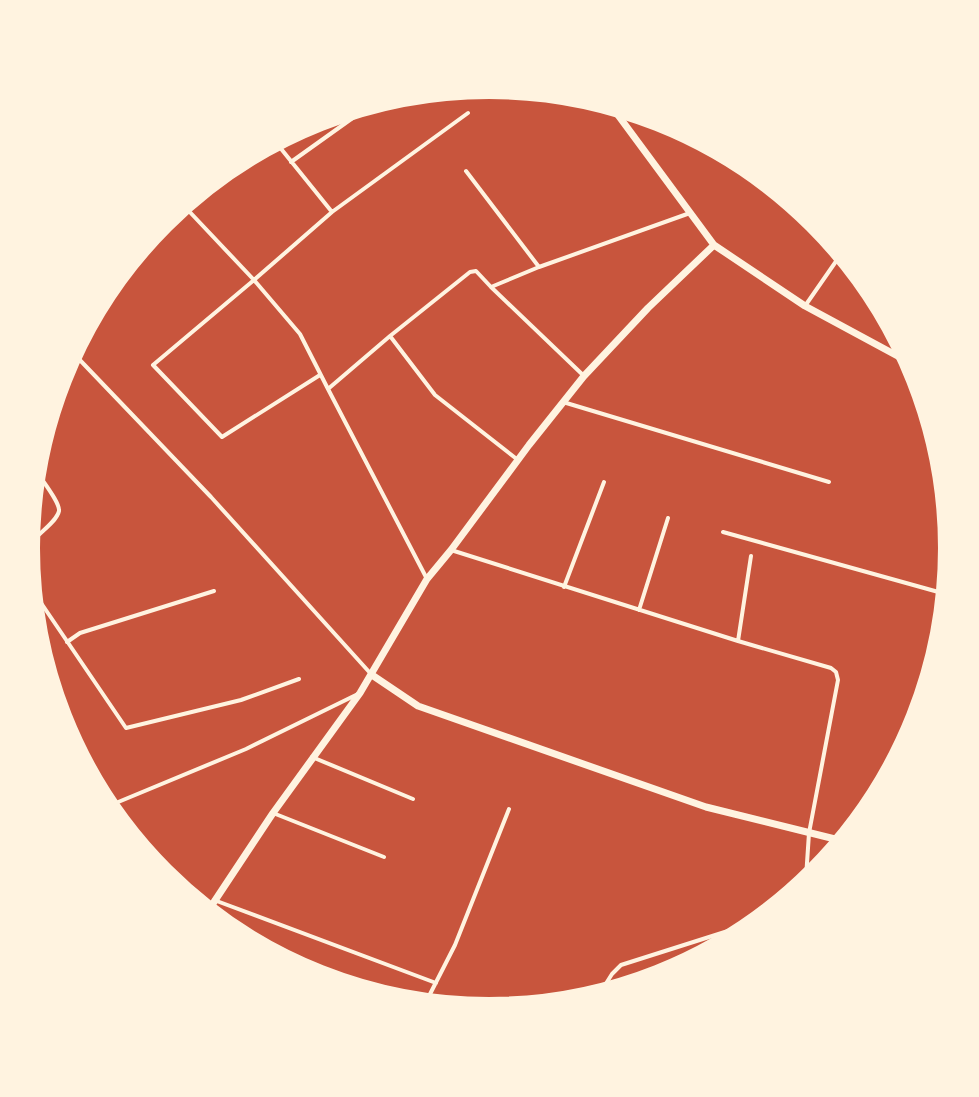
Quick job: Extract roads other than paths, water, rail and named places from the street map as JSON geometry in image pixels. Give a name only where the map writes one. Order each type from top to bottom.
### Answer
[{"type":"street","points":[[320,375],[222,437],[153,365],[332,212],[468,113]]},
{"type":"street","points":[[620,117],[714,245],[805,306],[897,356]]},
{"type":"street","points":[[291,162],[349,121]]},
{"type":"street","points":[[281,149],[332,212]]},
{"type":"street","points":[[466,171],[539,267]]},
{"type":"street","points":[[190,212],[254,280],[300,334],[427,579]]},
{"type":"street","points":[[491,287],[539,267],[690,213]]},
{"type":"street","points":[[212,904],[312,757],[372,675],[427,579],[451,550],[518,460],[584,376],[648,308],[714,245]]},
{"type":"street","points":[[805,306],[836,261]]},
{"type":"street","points":[[328,389],[390,336],[470,272],[476,271],[584,376]]},
{"type":"street","points":[[390,336],[435,395],[518,460]]},
{"type":"street","points":[[80,360],[211,497],[372,675],[418,706],[706,807],[834,839]]},
{"type":"street","points":[[563,402],[829,482]]},
{"type":"street","points":[[564,586],[604,482]]},
{"type":"street","points":[[39,534],[55,519],[58,512],[58,505],[44,483]]},
{"type":"street","points":[[639,610],[668,518]]},
{"type":"street","points":[[723,532],[937,593]]},
{"type":"street","points":[[451,550],[738,641],[830,668],[836,672],[838,680],[809,833],[807,868]]},
{"type":"street","points":[[738,641],[751,556]]},
{"type":"street","points":[[67,642],[80,632],[214,591]]},
{"type":"street","points":[[43,606],[126,728],[241,700],[299,679]]},
{"type":"street","points":[[118,803],[246,749],[360,693]]},
{"type":"street","points":[[312,757],[413,799]]},
{"type":"street","points":[[430,995],[455,945],[509,809]]},
{"type":"street","points":[[273,813],[384,857]]},
{"type":"street","points":[[214,900],[436,983]]},
{"type":"street","points":[[606,984],[612,974],[621,965],[727,931]]}]
